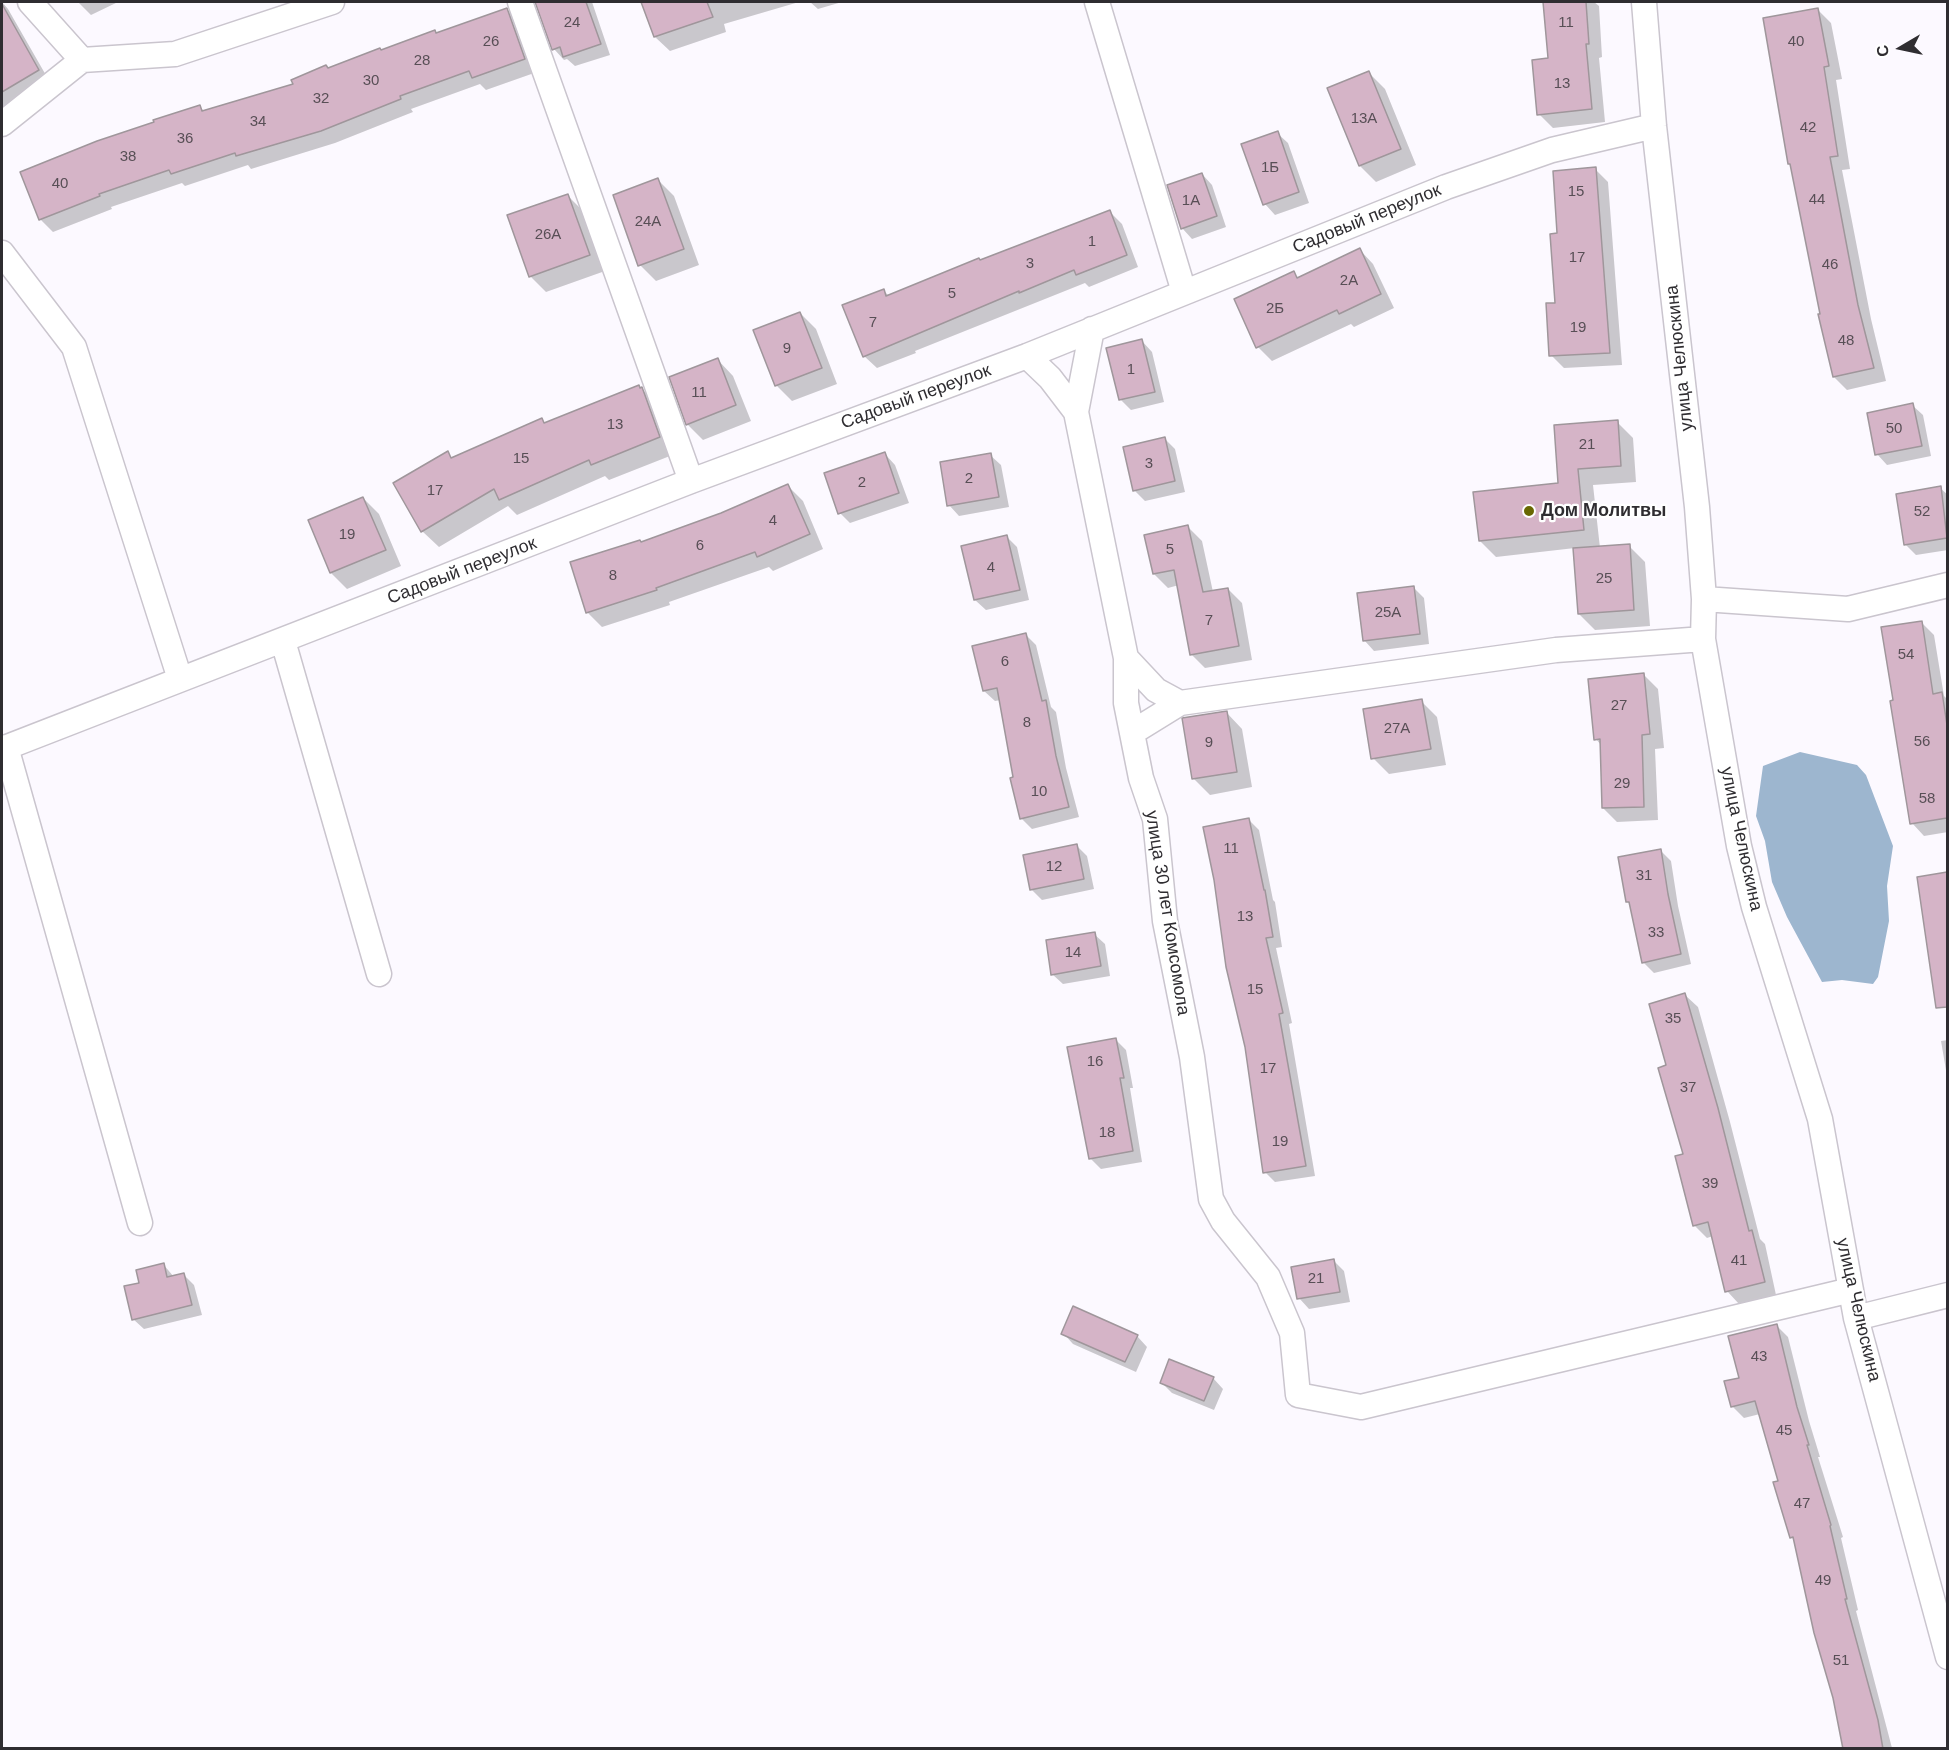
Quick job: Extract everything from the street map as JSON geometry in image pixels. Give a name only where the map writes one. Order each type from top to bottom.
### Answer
[{"type":"street","points":[[30,2],[82,60]]},
{"type":"street","points":[[2,124],[82,60],[176,54],[332,2]]},
{"type":"street","points":[[520,2],[691,481]]},
{"type":"street","points":[[1097,2],[1184,292]]},
{"type":"street","name":"улица Челюскина","points":[[1644,2],[1654,126],[1697,507],[1704,599],[1704,639],[1739,846],[1754,907],[1820,1119],[1856,1318],[1947,1657]]},
{"type":"street","name":"Садовый переулок","points":[[4,748],[691,481],[1027,356],[1446,187],[1552,150],[1654,126]]},
{"type":"street","points":[[2,253],[74,347],[180,679]]},
{"type":"street","name":"улица 30 лет Комсомола","points":[[1092,329],[1076,412],[1126,658],[1126,703],[1141,778],[1155,819],[1165,921],[1192,1057],[1211,1199],[1223,1221],[1268,1277],[1292,1333],[1298,1395],[1361,1407],[1851,1290]]},
{"type":"street","name":"улица 30 лет Комсомола","points":[[1027,356],[1050,378],[1076,412]]},
{"type":"street","points":[[1704,599],[1848,609],[1947,585]]},
{"type":"street","points":[[1133,732],[1180,703],[1556,650],[1704,639]]},
{"type":"street","points":[[283,641],[379,974]]},
{"type":"street","points":[[1126,658],[1156,690],[1180,703]]},
{"type":"street","points":[[4,748],[140,1223]]},
{"type":"street","points":[[1856,1318],[1947,1295]]},
{"type":"water","points":[[1800,752],[1857,765],[1866,775],[1893,846],[1887,886],[1889,921],[1878,977],[1873,984],[1842,980],[1822,982],[1787,917],[1772,882],[1765,841],[1756,816],[1763,766]]},
{"type":"building","points":[[535,2],[586,2],[601,44],[563,57],[560,47],[552,50]]},
{"type":"building","points":[[641,2],[707,2],[713,17],[654,37]]},
{"type":"building","points":[[1543,2],[1586,2],[1589,44],[1586,44],[1592,109],[1537,115],[1532,60],[1548,58]]},
{"type":"building","points":[[2,4],[39,70],[2,92]]},
{"type":"building","points":[[507,8],[525,59],[472,78],[469,71],[400,96],[401,99],[321,131],[236,156],[235,153],[171,174],[169,170],[99,194],[100,196],[39,220],[20,172],[97,141],[154,122],[153,120],[200,105],[202,111],[293,84],[291,80],[326,65],[328,68],[380,48],[381,50],[435,30],[436,33]]},
{"type":"building","points":[[1818,8],[1829,66],[1824,67],[1838,156],[1830,157],[1858,305],[1874,368],[1833,377],[1818,314],[1820,314],[1790,164],[1788,164],[1763,18]]},
{"type":"building","points":[[1369,71],[1401,149],[1359,166],[1327,88]]},
{"type":"building","points":[[1278,131],[1299,192],[1263,205],[1241,144]]},
{"type":"building","points":[[1596,167],[1610,353],[1549,356],[1546,303],[1555,303],[1550,234],[1557,233],[1553,171]]},
{"type":"building","points":[[1202,173],[1217,216],[1181,229],[1167,185]]},
{"type":"building","points":[[658,178],[684,249],[638,266],[613,195]]},
{"type":"building","points":[[568,194],[590,255],[529,277],[507,215]]},
{"type":"building","points":[[1110,210],[1127,255],[1076,275],[1074,270],[1019,293],[1019,291],[863,357],[842,305],[884,289],[886,296],[979,258],[980,260]]},
{"type":"building","points":[[1360,248],[1381,294],[1339,314],[1337,310],[1256,348],[1234,299],[1294,271],[1297,278]]},
{"type":"building","points":[[800,312],[822,368],[775,386],[753,330]]},
{"type":"building","points":[[1142,339],[1155,392],[1119,400],[1106,348]]},
{"type":"building","points":[[718,358],[736,405],[686,425],[669,377]]},
{"type":"building","points":[[639,385],[640,388],[642,387],[660,437],[591,465],[589,460],[499,500],[494,489],[421,532],[393,483],[448,451],[451,458],[542,418],[544,423]]},
{"type":"building","points":[[1913,403],[1922,446],[1875,455],[1867,413]]},
{"type":"building","name":"Дом Молитвы","points":[[1618,420],[1621,466],[1578,469],[1584,530],[1479,541],[1473,492],[1558,483],[1554,425]]},
{"type":"building","points":[[1165,437],[1175,481],[1133,491],[1123,447]]},
{"type":"building","points":[[885,452],[899,493],[838,514],[824,473]]},
{"type":"building","points":[[991,453],[999,497],[947,506],[940,462]]},
{"type":"building","points":[[788,484],[810,534],[757,557],[755,552],[656,588],[657,590],[586,613],[570,562],[640,540],[641,542],[721,513]]},
{"type":"building","points":[[1941,486],[1947,538],[1904,545],[1896,494]]},
{"type":"building","points":[[363,497],[386,550],[330,573],[308,520]]},
{"type":"building","points":[[1188,525],[1203,592],[1228,588],[1239,646],[1190,655],[1174,570],[1153,574],[1144,535]]},
{"type":"building","points":[[1007,535],[1020,590],[974,600],[961,546]]},
{"type":"building","points":[[1630,544],[1634,610],[1578,614],[1573,548]]},
{"type":"building","points":[[1414,586],[1420,634],[1363,641],[1357,593]]},
{"type":"building","points":[[1922,621],[1933,694],[1942,692],[1947,725],[1947,818],[1910,824],[1890,701],[1893,700],[1881,627]]},
{"type":"building","points":[[1026,633],[1042,701],[1046,700],[1056,756],[1069,807],[1020,819],[1010,778],[1013,777],[997,688],[983,691],[972,646]]},
{"type":"building","points":[[1644,673],[1650,734],[1642,735],[1644,807],[1602,808],[1600,739],[1594,740],[1588,679]]},
{"type":"building","points":[[1422,699],[1431,749],[1371,759],[1363,709]]},
{"type":"building","points":[[1227,711],[1237,772],[1192,779],[1182,718]]},
{"type":"building","points":[[1249,818],[1273,937],[1266,938],[1283,1013],[1279,1014],[1306,1166],[1263,1173],[1245,1047],[1226,967],[1214,880],[1203,827]]},
{"type":"building","points":[[1077,844],[1084,879],[1030,890],[1023,855]]},
{"type":"building","points":[[1661,849],[1681,954],[1642,963],[1629,902],[1626,902],[1618,857]]},
{"type":"building","points":[[1947,872],[1947,1007],[1936,1008],[1917,877]]},
{"type":"building","points":[[1095,932],[1101,966],[1051,975],[1046,940]]},
{"type":"building","points":[[1685,993],[1718,1108],[1749,1231],[1752,1230],[1765,1282],[1725,1292],[1708,1222],[1693,1226],[1675,1156],[1683,1154],[1658,1068],[1666,1065],[1649,1004]]},
{"type":"building","points":[[1116,1038],[1124,1078],[1120,1078],[1133,1151],[1089,1159],[1067,1047]]},
{"type":"building","points":[[1334,1259],[1340,1292],[1297,1299],[1291,1267]]},
{"type":"building","points":[[164,1263],[167,1277],[184,1273],[192,1305],[132,1320],[124,1286],[139,1283],[136,1270]]},
{"type":"building","points":[[1073,1306],[1138,1335],[1125,1362],[1061,1334]]},
{"type":"building","points":[[1777,1324],[1797,1407],[1809,1445],[1807,1445],[1831,1525],[1847,1599],[1845,1599],[1878,1720],[1883,1749],[1843,1749],[1833,1698],[1814,1633],[1793,1537],[1790,1538],[1773,1482],[1778,1481],[1755,1401],[1731,1407],[1724,1381],[1739,1378],[1728,1336]]},
{"type":"building","points":[[1169,1359],[1214,1377],[1204,1401],[1160,1383]]},
{"type":"place","name":"Дом Молитвы","points":[[1529,511]]}]
